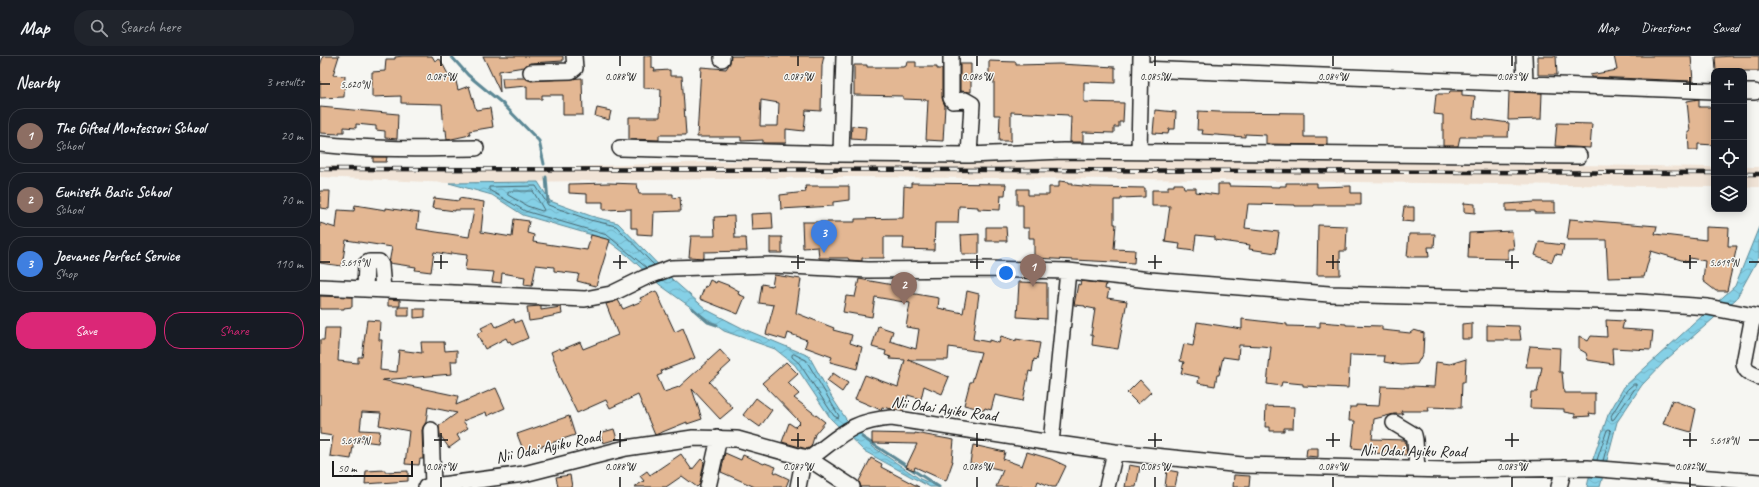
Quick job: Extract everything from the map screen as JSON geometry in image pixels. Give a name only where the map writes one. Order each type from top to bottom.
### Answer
[{"type":"street","points":[[531,72],[570,71],[575,68],[574,56]]},
{"type":"street","points":[[841,154],[844,56]]},
{"type":"street","points":[[951,56],[951,98],[953,101],[965,100],[972,104],[969,155]]},
{"type":"street","points":[[1524,56],[1525,83]]},
{"type":"street","points":[[1139,152],[1141,62],[1525,83],[1711,91]]},
{"type":"street","points":[[320,144],[414,149],[476,148]]},
{"type":"street","points":[[620,148],[841,154],[969,155],[1063,151],[1578,156]]},
{"type":"street","points":[[365,289],[366,264],[369,262],[379,262],[381,265],[383,290]]},
{"type":"street","points":[[320,287],[585,299],[611,294],[644,278],[671,268],[772,265],[868,270],[985,269],[1068,271],[1150,280],[1329,294],[1639,302],[1708,307],[1756,316],[1744,363],[1745,369],[1749,373],[1759,376]]},
{"type":"street","points":[[1050,444],[1068,271]]},
{"type":"street","name":"Nii Odai Ayiku Road","points":[[429,486],[524,480],[626,448],[668,440],[719,438],[738,439],[760,444],[791,455],[807,458],[844,431],[874,419],[892,418],[1050,444],[1242,465],[1417,470],[1588,468],[1717,483],[1759,482]]},
{"type":"street","points":[[1394,423],[1414,435],[1417,470]]},
{"type":"street","points":[[429,486],[431,430]]},
{"type":"street","points":[[708,487],[719,438]]},
{"type":"street","points":[[1107,487],[1115,452]]},
{"type":"street","points":[[798,487],[807,458],[852,487]]},
{"type":"street","points":[[1560,487],[1564,468]]},
{"type":"shaded area","points":[[853,157],[1143,159],[1711,167],[1711,187],[1135,179],[845,177],[449,183],[320,177],[320,166],[456,171]]},
{"type":"shaded area","points":[[1747,167],[1759,167],[1759,187],[1747,187]]},
{"type":"water","points":[[538,182],[550,201],[591,216],[618,223],[673,280],[707,310],[744,329],[809,356],[831,396],[846,419],[873,447],[920,479],[939,487],[930,487],[864,451],[831,419],[795,365],[775,349],[724,331],[660,285],[627,255],[606,239],[523,215],[492,195],[449,183]]},
{"type":"water","points":[[1759,227],[1759,257],[1736,299],[1667,359],[1642,385],[1617,422],[1600,487],[1587,487],[1593,459],[1608,415],[1624,387],[1735,286]]},
{"type":"building","points":[[323,56],[339,56],[333,75],[345,76],[344,97],[320,98],[320,66]]},
{"type":"building","points":[[403,56],[432,56],[435,61],[440,59],[450,78],[455,77],[458,90],[469,86],[476,110],[490,108],[493,127],[469,131],[470,135],[447,140],[446,130],[444,130],[442,104],[401,103],[401,96],[372,97],[372,72],[385,71],[386,59],[395,59],[395,57]]},
{"type":"building","points":[[483,56],[563,56],[563,61],[530,63],[524,67],[499,71],[500,92]]},
{"type":"building","points":[[644,56],[652,56],[652,68],[655,69],[654,71],[670,70],[670,76],[682,76],[686,135],[659,135],[659,140],[629,139],[629,117],[660,117],[661,89],[644,88]]},
{"type":"building","points":[[731,56],[824,56],[822,65],[821,111],[806,110],[804,131],[786,129],[786,143],[763,143],[763,140],[741,141],[741,137],[697,137],[701,67],[726,69],[730,63]],"holes":[[[761,100],[779,103],[778,126],[760,126]]]},
{"type":"building","points":[[1538,56],[1556,56],[1557,75],[1538,75]]},
{"type":"building","points":[[1614,56],[1691,56],[1693,81],[1591,77],[1590,75],[1617,70]]},
{"type":"building","points":[[1759,56],[1759,71],[1747,71],[1747,68],[1716,68],[1715,57]]},
{"type":"building","points":[[989,61],[1016,62],[1016,65],[1059,64],[1115,67],[1115,83],[1084,82],[1084,102],[1124,103],[1123,122],[1119,122],[1119,127],[1114,127],[1114,133],[1083,132],[1083,142],[1070,142],[1071,117],[1068,117],[1068,115],[1011,112],[1011,141],[999,141],[1000,115],[994,115],[994,77],[989,77]]},
{"type":"building","points":[[907,62],[916,62],[916,67],[937,67],[937,69],[942,69],[942,98],[945,106],[943,141],[926,140],[928,100],[903,99],[903,96],[854,95],[854,65],[867,65],[867,67],[904,67],[906,66]]},
{"type":"building","points":[[960,64],[971,64],[971,92],[960,91]]},
{"type":"building","points":[[502,78],[525,78],[531,81],[582,78],[583,115],[563,115],[563,95],[542,95],[542,99],[527,99],[527,86],[503,88]]},
{"type":"building","points":[[1450,91],[1462,91],[1462,95],[1475,96],[1473,118],[1509,123],[1508,137],[1460,137],[1458,146],[1443,146],[1443,115],[1434,114],[1436,94],[1449,94]]},
{"type":"building","points":[[1509,92],[1542,93],[1541,119],[1508,120]]},
{"type":"building","points":[[1699,99],[1699,107],[1711,107],[1711,145],[1698,144],[1698,150],[1689,150],[1688,132],[1690,132],[1687,101]]},
{"type":"building","points":[[320,107],[398,114],[397,139],[385,138],[385,131],[376,130],[376,126],[356,124],[356,128],[344,127],[344,132],[339,132],[339,134],[320,133]]},
{"type":"building","points":[[597,108],[611,111],[609,120],[595,116]]},
{"type":"building","points":[[1155,110],[1176,112],[1175,129],[1169,129],[1168,134],[1153,133]]},
{"type":"building","points":[[1198,111],[1304,113],[1304,137],[1327,137],[1327,145],[1266,144],[1266,135],[1245,134],[1245,137],[1202,134],[1203,130],[1197,130]]},
{"type":"building","points":[[1557,123],[1592,124],[1590,148],[1555,146]]},
{"type":"building","points":[[852,126],[866,127],[865,140],[851,139]]},
{"type":"building","points":[[373,157],[387,157],[386,162],[373,162]]},
{"type":"building","points":[[1059,181],[1073,183],[1073,185],[1093,187],[1145,188],[1145,197],[1121,198],[1121,200],[1114,200],[1114,224],[1116,224],[1114,249],[1135,250],[1134,263],[1034,258],[1034,238],[1029,238],[1029,228],[1023,228],[1023,205],[1017,205],[1017,189],[1028,189],[1028,195],[1049,195],[1049,187],[1059,187]]},
{"type":"building","points":[[911,183],[1006,184],[1005,195],[1001,195],[1000,210],[959,206],[958,223],[935,223],[934,250],[903,249],[904,237],[884,237],[884,258],[862,258],[862,261],[849,260],[848,258],[819,258],[818,247],[803,248],[802,222],[855,222],[855,219],[903,218],[904,186],[911,187]]},
{"type":"building","points":[[1286,183],[1317,183],[1317,187],[1351,186],[1351,193],[1361,193],[1361,205],[1295,206],[1248,204],[1245,228],[1279,232],[1276,253],[1249,249],[1250,245],[1215,240],[1215,237],[1196,235],[1194,251],[1179,249],[1180,244],[1165,242],[1170,206],[1152,206],[1152,190],[1168,190],[1168,186],[1174,186],[1174,184],[1183,184],[1184,188],[1196,188],[1196,192],[1218,195],[1218,184],[1229,184],[1229,186],[1280,187],[1286,186]]},
{"type":"building","points":[[569,184],[637,184],[639,194],[673,194],[673,198],[680,197],[681,211],[654,212],[653,235],[637,234],[637,228],[631,228],[631,209],[603,210],[603,202],[587,202],[587,194],[569,193]]},
{"type":"building","points":[[805,186],[849,186],[849,200],[833,202],[833,206],[781,209],[780,195],[806,192]]},
{"type":"building","points":[[320,191],[330,191],[329,209],[320,208]]},
{"type":"building","points":[[434,198],[459,201],[459,198],[484,202],[481,232],[512,237],[514,219],[529,221],[527,233],[534,235],[533,242],[587,250],[591,235],[610,240],[596,286],[577,281],[579,274],[554,271],[554,267],[536,265],[532,286],[524,285],[525,277],[502,273],[501,283],[492,282],[494,272],[465,270],[467,255],[451,253],[451,255],[434,252],[431,272],[415,270],[416,267],[389,263],[392,247],[346,240],[342,266],[320,263],[320,223],[336,228],[338,210],[354,211],[355,205],[419,213],[417,229],[469,237],[474,210],[455,211],[432,208]]},
{"type":"building","points":[[1555,202],[1555,213],[1506,211],[1506,204]]},
{"type":"building","points":[[1464,203],[1475,204],[1475,213],[1464,212]]},
{"type":"building","points":[[1404,207],[1414,207],[1414,222],[1402,221]]},
{"type":"building","points":[[772,213],[773,229],[752,230],[751,214]]},
{"type":"building","points":[[734,216],[735,238],[746,238],[747,251],[704,252],[704,258],[689,257],[691,236],[715,236],[714,217]]},
{"type":"building","points":[[1570,219],[1657,226],[1655,234],[1706,240],[1706,227],[1729,228],[1728,246],[1737,246],[1727,291],[1716,291],[1703,281],[1705,261],[1690,258],[1688,262],[1651,251],[1644,277],[1608,278],[1606,240],[1567,240]]},
{"type":"building","points":[[1318,225],[1347,226],[1346,251],[1340,251],[1340,275],[1317,275]]},
{"type":"building","points":[[986,227],[1006,227],[1007,241],[986,241]]},
{"type":"building","points":[[1512,231],[1514,249],[1508,249],[1508,259],[1468,258],[1469,233]]},
{"type":"building","points":[[979,234],[979,254],[962,254],[961,235]]},
{"type":"building","points":[[1409,234],[1435,234],[1434,247],[1428,247],[1429,257],[1407,257]]},
{"type":"building","points":[[770,237],[782,237],[782,253],[770,253]]},
{"type":"building","points":[[1539,242],[1564,245],[1562,255],[1555,254],[1552,262],[1535,255]]},
{"type":"building","points":[[774,275],[801,279],[796,313],[834,328],[833,330],[852,335],[850,343],[862,347],[857,369],[830,362],[832,357],[805,347],[807,340],[788,333],[786,340],[766,334],[774,305],[759,303],[762,284],[772,286]]},
{"type":"building","points":[[859,279],[899,286],[898,291],[939,298],[938,308],[963,313],[967,291],[979,294],[973,339],[989,342],[989,340],[999,343],[1001,336],[1016,341],[1016,339],[1040,343],[1037,360],[1034,359],[1032,372],[1029,371],[1023,401],[995,395],[991,410],[985,408],[984,410],[964,405],[970,382],[972,382],[981,352],[949,347],[948,360],[908,360],[949,377],[942,394],[924,386],[921,399],[908,395],[903,411],[882,407],[881,410],[855,399],[865,375],[898,387],[905,360],[890,359],[891,357],[885,355],[886,351],[872,347],[878,326],[893,331],[890,341],[916,349],[919,329],[906,327],[910,303],[875,297],[872,317],[843,312],[846,296],[855,297]]},
{"type":"building","points":[[710,280],[730,286],[739,291],[738,294],[745,297],[738,314],[700,299],[705,286],[707,287]]},
{"type":"building","points":[[1081,281],[1106,284],[1105,289],[1109,290],[1107,298],[1127,301],[1118,349],[1092,345],[1093,336],[1091,335],[1095,309],[1074,305],[1078,284],[1080,285]]},
{"type":"building","points":[[1019,282],[1047,283],[1047,319],[1017,317]]},
{"type":"building","points":[[656,291],[675,332],[683,328],[695,358],[661,371],[662,374],[657,376],[664,392],[679,387],[720,350],[731,362],[709,382],[733,408],[720,419],[692,389],[702,419],[687,424],[687,422],[655,435],[638,395],[610,408],[606,400],[577,413],[559,376],[551,352],[560,348],[561,350],[580,342],[583,349],[618,335],[606,304],[618,300],[623,309],[642,301],[640,298]]},
{"type":"building","points":[[320,296],[352,297],[352,307],[344,309],[320,309]]},
{"type":"building","points":[[388,299],[400,300],[400,306],[388,306]]},
{"type":"building","points":[[541,306],[541,310],[561,307],[562,314],[529,321],[527,307]]},
{"type":"building","points":[[398,307],[409,307],[409,316],[398,316]]},
{"type":"building","points":[[414,309],[425,309],[425,317],[414,318]]},
{"type":"building","points":[[514,319],[515,323],[521,320],[528,338],[512,345],[506,338],[485,349],[477,334],[483,331],[481,328],[493,322],[496,327]]},
{"type":"building","points":[[1242,319],[1287,324],[1287,326],[1320,327],[1320,322],[1346,325],[1382,326],[1382,330],[1410,333],[1414,330],[1424,333],[1423,353],[1417,364],[1401,365],[1384,362],[1385,356],[1350,355],[1348,388],[1303,386],[1303,384],[1282,382],[1281,386],[1267,384],[1271,347],[1261,346],[1239,345],[1238,359],[1223,357],[1215,386],[1198,383],[1199,377],[1181,373],[1184,362],[1180,361],[1184,344],[1193,346],[1197,322],[1242,329]]},
{"type":"building","points":[[367,320],[380,321],[379,340],[382,340],[380,370],[397,372],[399,350],[422,353],[421,342],[444,342],[445,351],[457,350],[457,361],[451,361],[452,374],[382,380],[458,396],[456,405],[496,388],[505,408],[487,416],[486,412],[463,421],[468,428],[457,435],[460,440],[449,448],[440,435],[439,426],[457,413],[428,407],[426,422],[422,430],[423,459],[420,459],[419,465],[405,464],[409,431],[379,425],[381,413],[362,412],[360,430],[380,431],[378,443],[354,440],[351,459],[330,456],[333,436],[320,434],[320,340],[324,340],[325,328],[340,328],[338,361],[358,363],[358,357],[362,357]]},
{"type":"building","points":[[1606,320],[1624,321],[1622,329],[1653,331],[1651,350],[1612,348],[1613,364],[1588,360],[1586,353],[1579,349],[1579,336],[1588,341],[1591,336],[1607,337]]},
{"type":"building","points":[[1472,323],[1472,339],[1462,339],[1462,324]]},
{"type":"building","points":[[1487,325],[1519,326],[1521,340],[1487,340]]},
{"type":"building","points":[[1530,346],[1560,348],[1559,372],[1562,372],[1564,393],[1595,393],[1595,414],[1589,413],[1590,416],[1575,417],[1575,414],[1564,412],[1564,409],[1530,408],[1531,392],[1537,392],[1542,367],[1526,367]]},
{"type":"building","points":[[1466,359],[1465,382],[1462,382],[1461,408],[1428,407],[1429,411],[1401,411],[1403,414],[1394,414],[1374,419],[1372,439],[1405,440],[1407,455],[1372,453],[1373,450],[1352,448],[1355,421],[1349,421],[1350,407],[1356,407],[1356,405],[1379,406],[1381,386],[1434,387],[1436,362],[1450,364]]},
{"type":"building","points":[[786,362],[798,374],[788,383],[799,394],[794,398],[825,422],[815,434],[811,447],[807,449],[782,442],[789,423],[795,427],[800,422],[762,383]]},
{"type":"building","points":[[833,373],[848,383],[842,392],[827,381]]},
{"type":"building","points":[[1140,380],[1151,392],[1138,404],[1127,393]]},
{"type":"building","points":[[756,398],[772,410],[760,427],[743,415]]},
{"type":"building","points":[[1672,400],[1696,409],[1691,432],[1663,424]]},
{"type":"building","points":[[1266,406],[1294,407],[1293,428],[1284,428],[1284,431],[1270,431],[1270,427],[1265,427]]},
{"type":"building","points":[[569,416],[575,435],[524,452],[517,434]]},
{"type":"building","points":[[614,429],[617,439],[603,443],[600,433]]},
{"type":"building","points":[[872,433],[915,433],[954,440],[953,461],[946,481],[915,467],[914,470],[906,467],[917,444],[872,443]]},
{"type":"building","points":[[973,445],[1005,452],[1003,459],[1022,466],[1027,452],[1051,459],[1066,466],[1056,487],[1052,487],[1038,481],[1036,487],[996,487],[1003,470],[970,463]]},
{"type":"building","points":[[1307,448],[1318,448],[1318,457],[1306,456]]},
{"type":"building","points":[[725,453],[741,460],[743,455],[764,464],[765,463],[776,467],[774,472],[789,479],[786,487],[755,487],[721,472]]},
{"type":"building","points":[[681,454],[692,470],[701,459],[704,462],[700,484],[697,487],[682,476],[666,487],[634,487],[644,481],[640,476],[647,471],[650,475]]},
{"type":"building","points":[[871,458],[882,464],[881,467],[919,487],[861,487],[859,481]]},
{"type":"building","points":[[1129,465],[1140,467],[1136,487],[1125,487]]},
{"type":"building","points":[[385,470],[385,472],[408,471],[408,481],[365,484],[366,471]]},
{"type":"building","points":[[1167,470],[1178,472],[1175,487],[1165,487]]},
{"type":"building","points":[[570,475],[572,487],[558,487],[556,477]]},
{"type":"building","points":[[1234,475],[1250,476],[1249,487],[1233,487]]},
{"type":"waterway","points":[[451,56],[468,75],[503,104],[539,141],[544,164]]},
{"type":"waterway","points":[[546,177],[548,202]]},
{"type":"waterway","points":[[692,308],[708,322],[717,325]]},
{"type":"waterway","points":[[862,437],[939,487]]},
{"type":"railway","points":[[320,169],[1711,173]]},
{"type":"railway","points":[[1747,174],[1759,174]]},
{"type":"place","name":"Joevanes Perfect Service","points":[[824,253]]},
{"type":"place","name":"The Gifted Montessori School","points":[[1033,287]]},
{"type":"place","name":"Euniseth Basic School","points":[[904,305]]}]
